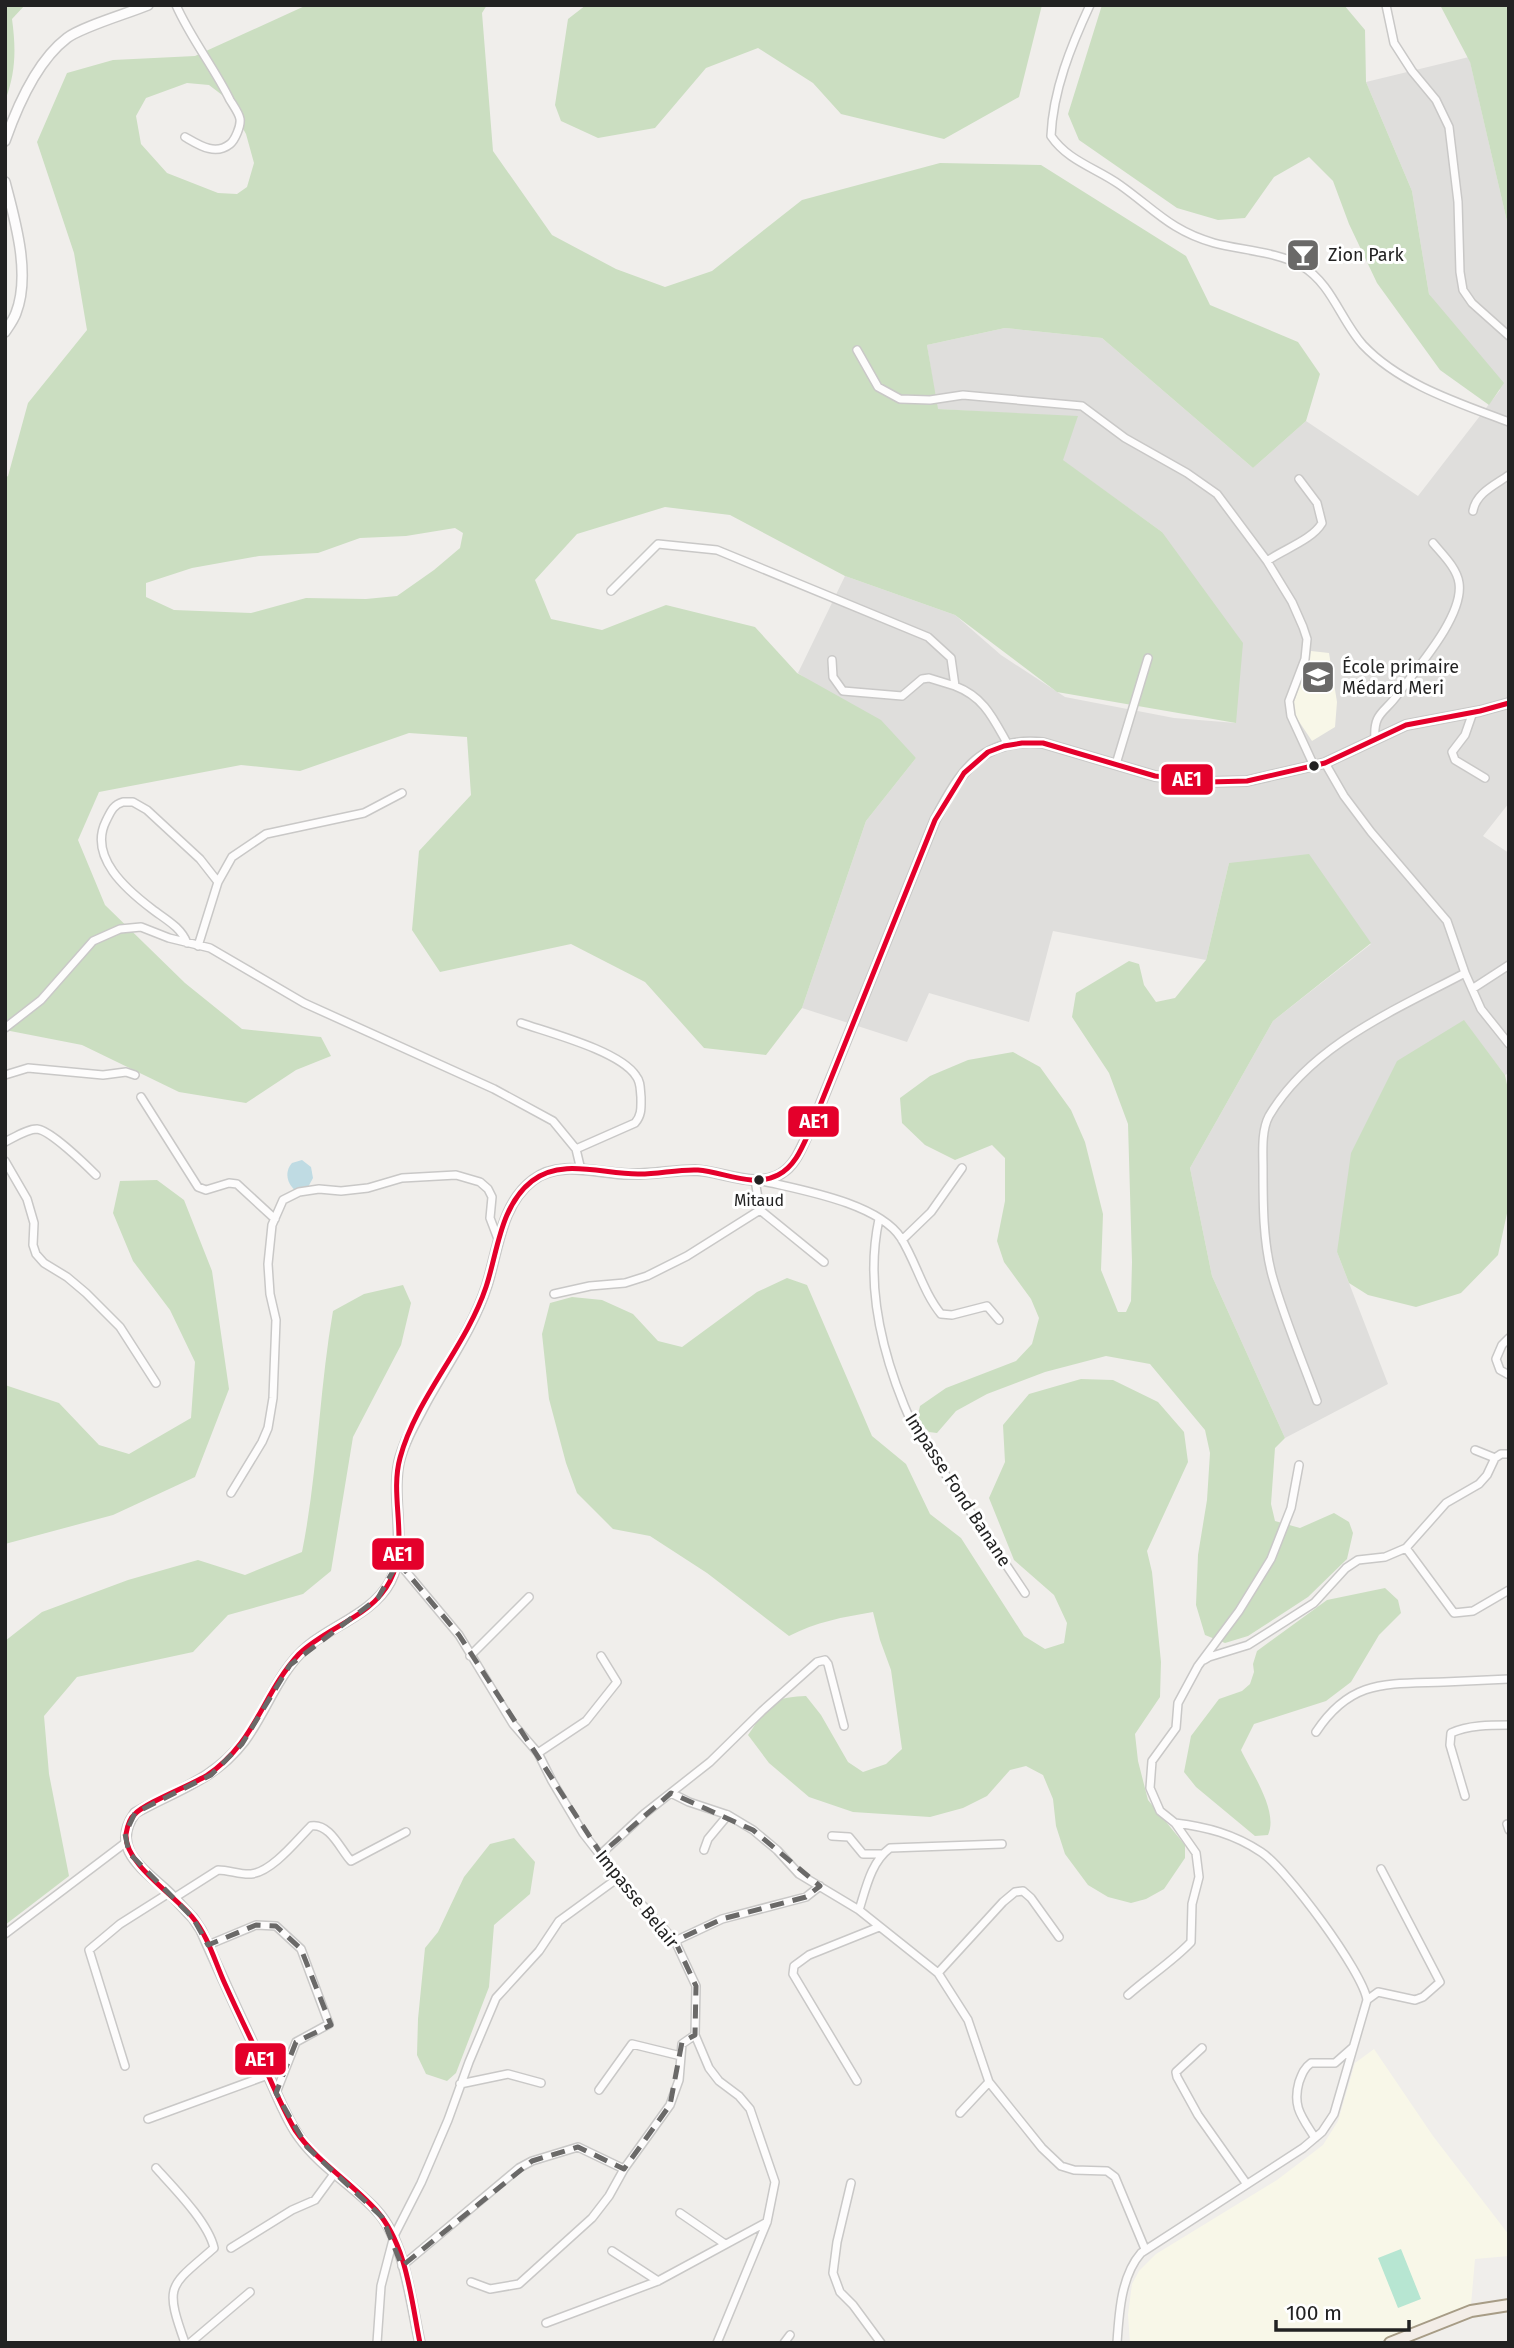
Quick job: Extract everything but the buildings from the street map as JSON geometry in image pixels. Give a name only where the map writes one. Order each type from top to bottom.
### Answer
[{"type":"main road","points":[[1390,2343],[1471,2311],[1509,2305]]},
{"type":"street","points":[[5,141],[14,116],[48,56],[55,49],[69,36],[148,5]]},
{"type":"street","points":[[176,5],[200,50],[219,76],[240,120],[231,144],[217,150],[203,147],[185,137]]},
{"type":"street","points":[[1090,5],[1058,88],[1051,136],[1059,148],[1073,159],[1119,184],[1185,234],[1301,265],[1326,288],[1363,345],[1394,371],[1448,399],[1509,422]]},
{"type":"street","points":[[1386,5],[1394,43],[1412,71],[1436,100],[1450,127],[1463,290],[1472,303],[1509,337]]},
{"type":"street","points":[[5,182],[17,227],[22,276],[17,312],[5,332]]},
{"type":"street","points":[[857,350],[878,387],[900,399],[930,400],[963,395],[1082,406],[1125,438],[1187,473],[1217,494],[1267,561],[1292,602],[1307,639],[1305,659],[1289,701],[1291,716],[1314,766]]},
{"type":"street","points":[[1473,511],[1479,496],[1509,475]]},
{"type":"street","points":[[1267,561],[1282,550],[1303,541],[1319,529],[1322,523],[1317,503],[1300,479]]},
{"type":"street","points":[[1375,739],[1378,715],[1396,697],[1423,660],[1457,605],[1459,582],[1455,571],[1433,543]]},
{"type":"street","points":[[611,591],[659,544],[717,550],[928,637],[951,658],[956,686]]},
{"type":"street","points":[[1116,764],[1148,658]]},
{"type":"street","points":[[832,660],[833,677],[843,691],[902,695],[922,679],[929,678],[967,691],[986,706],[1007,743]]},
{"type":"street","points":[[757,1180],[774,1177],[785,1171],[793,1162],[811,1128],[935,820],[953,786],[967,767],[986,752],[1007,743],[1043,743],[1155,776],[1209,782],[1247,781],[1325,764],[1406,725],[1509,703]]},
{"type":"street","points":[[1473,712],[1465,735],[1452,755],[1455,760],[1485,778]]},
{"type":"street","points":[[1325,764],[1344,796],[1371,832],[1447,920],[1465,972],[1483,1012],[1509,1044]]},
{"type":"street","points":[[198,946],[218,882],[232,857],[266,834],[364,813],[402,793]]},
{"type":"street","points":[[187,943],[178,928],[133,893],[108,865],[101,846],[101,836],[113,807],[123,802],[141,805],[200,859],[218,882]]},
{"type":"street","points":[[5,1028],[41,1000],[93,942],[120,929],[141,928],[209,948],[304,1003],[413,1051],[553,1121],[576,1149],[581,1170]]},
{"type":"street","points":[[1472,989],[1509,965]]},
{"type":"street","points":[[1317,1401],[1272,1274],[1267,1248],[1263,1160],[1267,1119],[1284,1095],[1314,1063],[1346,1038],[1465,972]]},
{"type":"street","points":[[522,1023],[614,1057],[628,1067],[640,1084],[640,1117],[635,1123],[576,1149]]},
{"type":"street","points":[[5,1074],[28,1068],[94,1074],[126,1072],[135,1075]]},
{"type":"street","points":[[141,1097],[198,1186],[205,1191],[229,1183],[237,1184],[275,1219]]},
{"type":"street","points":[[5,1142],[29,1131],[41,1130],[51,1135],[96,1175]]},
{"type":"street","points":[[5,1161],[27,1199],[34,1223],[33,1245],[36,1254],[44,1263],[86,1293],[120,1327],[156,1383]]},
{"type":"street","points":[[902,1240],[930,1212],[962,1168]]},
{"type":"street","points":[[419,2343],[394,2236],[376,2209],[334,2174],[300,2138],[193,1918],[144,1871],[130,1853],[125,1843],[128,1824],[135,1813],[211,1775],[242,1744],[290,1665],[308,1646],[378,1598],[390,1583],[398,1562],[395,1496],[399,1462],[410,1431],[474,1317],[487,1285],[498,1239],[510,1210],[532,1181],[563,1169],[630,1174],[695,1170],[757,1180],[843,1201],[892,1228],[902,1240],[941,1314],[953,1315],[987,1306],[999,1320]]},
{"type":"street","points":[[231,1493],[268,1429],[273,1398],[276,1320],[270,1294],[268,1264],[275,1219],[283,1200],[299,1192],[319,1189],[341,1191],[368,1188],[402,1178],[456,1175],[480,1182],[488,1189],[492,1197],[491,1218],[498,1239]]},
{"type":"street","points":[[757,1180],[760,1210],[824,1262]]},
{"type":"street","points":[[554,1294],[590,1286],[625,1283],[647,1276],[687,1256],[760,1210]]},
{"type":"street","name":"Impasse Fond Banane","points":[[879,1219],[874,1243],[874,1282],[881,1329],[906,1410],[1025,1593]]},
{"type":"street","points":[[1509,1338],[1502,1345],[1496,1359],[1500,1370],[1509,1375]]},
{"type":"street","points":[[1475,1450],[1495,1458]]},
{"type":"street","points":[[1198,1666],[1209,1657],[1248,1645],[1314,1603],[1346,1568],[1358,1560],[1385,1558],[1406,1548],[1446,1503],[1479,1484],[1488,1475],[1495,1458],[1501,1454],[1509,1454]]},
{"type":"street","points":[[1128,1995],[1191,1942],[1192,1904],[1199,1877],[1196,1853],[1175,1823],[1160,1811],[1150,1788],[1152,1761],[1176,1728],[1178,1703],[1198,1666],[1239,1611],[1271,1559],[1291,1508],[1299,1465]]},
{"type":"street","points":[[1406,1548],[1454,1612],[1473,1611],[1509,1590]]},
{"type":"street","name":"Impasse Belair","points":[[398,1562],[459,1635],[513,1724],[538,1753],[583,1833],[618,1878],[675,1941],[696,1986],[695,2035],[713,2075],[739,2096],[750,2109],[775,2182],[767,2222],[717,2343]]},
{"type":"street","points":[[470,1656],[529,1597]]},
{"type":"street","points":[[538,1753],[586,1721],[617,1682],[601,1656]]},
{"type":"street","points":[[601,1854],[644,1814],[709,1762],[817,1662],[825,1660],[844,1726]]},
{"type":"street","points":[[1316,1732],[1342,1701],[1361,1690],[1395,1682],[1509,1679]]},
{"type":"street","points":[[1465,1796],[1450,1745],[1451,1733],[1492,1725],[1509,1725]]},
{"type":"street","points":[[671,1793],[728,1815],[753,1830],[777,1850],[799,1874],[859,1910],[938,1973],[968,2020],[989,2082],[1042,2148],[1061,2166],[1074,2170],[1107,2171],[1115,2177],[1145,2249]]},
{"type":"street","points":[[704,1850],[708,1839],[728,1815]]},
{"type":"street","points":[[1117,2343],[1121,2307],[1131,2264],[1145,2249],[1303,2148],[1322,2132],[1334,2114],[1367,2000],[1362,1981],[1331,1937],[1298,1891],[1264,1854],[1238,1838],[1211,1828],[1175,1823]]},
{"type":"street","points":[[125,2066],[89,1950],[120,1924],[218,1870],[252,1874],[263,1870],[316,1824],[325,1828],[351,1861],[406,1832]]},
{"type":"street","points":[[832,1836],[849,1837],[863,1854],[882,1854]]},
{"type":"street","points":[[5,1934],[125,1843]]},
{"type":"street","points":[[859,1910],[872,1870],[882,1854],[890,1848],[1002,1844]]},
{"type":"street","points":[[1367,2000],[1378,1992],[1415,2000],[1423,1997],[1440,1982],[1381,1869]]},
{"type":"street","points":[[377,2343],[381,2286],[394,2236],[421,2183],[500,1991],[539,1951],[559,1921],[618,1878]]},
{"type":"street","points":[[675,1941],[722,1919],[806,1897],[820,1886]]},
{"type":"street","points":[[938,1973],[1015,1892],[1023,1891],[1031,1898],[1059,1937]]},
{"type":"street","points":[[208,1945],[256,1925],[276,1926],[300,1949],[329,2024],[296,2042],[276,2093]]},
{"type":"street","points":[[857,2081],[793,1974],[794,1966],[810,1955],[878,1927]]},
{"type":"street","points":[[471,2282],[490,2289],[515,2286],[525,2281],[592,2218],[676,2093],[682,2044],[695,2035]]},
{"type":"street","points":[[599,2090],[632,2044],[681,2056]]},
{"type":"street","points":[[1315,2138],[1296,2105],[1295,2096],[1301,2075],[1311,2063],[1335,2063],[1353,2047]]},
{"type":"street","points":[[1202,2048],[1180,2066],[1176,2072],[1177,2077],[1205,2125],[1247,2183]]},
{"type":"street","points":[[460,2084],[508,2074],[541,2083]]},
{"type":"street","points":[[148,2119],[268,2075]]},
{"type":"street","points":[[960,2113],[989,2082]]},
{"type":"street","points":[[402,2266],[519,2168],[532,2161],[578,2147],[624,2169]]},
{"type":"street","points":[[156,2168],[199,2220],[214,2248],[180,2278],[172,2294],[172,2307],[187,2343],[250,2292]]},
{"type":"street","points":[[231,2248],[292,2210],[315,2200],[334,2174]]},
{"type":"street","points":[[851,2183],[837,2242],[833,2273],[840,2292],[853,2305],[880,2343]]},
{"type":"street","points":[[680,2213],[724,2244]]},
{"type":"street","points":[[546,2323],[658,2281],[767,2222]]},
{"type":"street","points":[[612,2251],[658,2281]]},
{"type":"street","points":[[784,2343],[790,2335]]},
{"type":"highlighted area","points":[[398,1562],[459,1635],[601,1854],[671,1793],[753,1830],[820,1886],[806,1897],[722,1919],[675,1941],[696,1986],[695,2035],[682,2042],[670,2105],[624,2169],[578,2147],[532,2161],[402,2266],[382,2217],[307,2147],[276,2093],[296,2042],[331,2025],[301,1949],[289,1936],[276,1926],[256,1925],[208,1945],[193,1918],[129,1853],[125,1834],[135,1813],[211,1775],[242,1744],[290,1665],[378,1598]]},
{"type":"shaded area","points":[[1469,57],[1509,230],[1509,803],[1483,836],[1509,853],[1509,1073],[1505,1075],[1464,1021],[1337,1252],[1388,1384],[1285,1438],[1212,1276],[1190,1168],[1273,1021],[1371,944],[1229,863],[1206,960],[1053,931],[1029,1022],[929,993],[907,1042],[802,1008],[866,821],[916,758],[798,673],[845,576],[955,615],[1001,655],[1065,697],[1174,718],[1236,723],[1162,532],[1062,460],[1077,417],[937,409],[927,345],[1005,328],[1102,338],[1253,468],[1306,421],[1418,496],[1500,390],[1429,294],[1412,191],[1366,82]]},
{"type":"shaded area","name":"École primaire Médard Meri","points":[[1311,651],[1329,653],[1337,702],[1335,727],[1312,741],[1296,717],[1293,705]]},
{"type":"shaded area","points":[[1374,2049],[1433,2136],[1509,2235],[1509,2256],[1475,2259],[1471,2305],[1376,2343],[1130,2343],[1128,2315],[1132,2284],[1139,2271],[1156,2254],[1277,2180],[1323,2145],[1338,2121],[1355,2063]]},
{"type":"green space","points":[[5,5],[25,5],[12,19],[14,60],[5,101]]},
{"type":"green space","points":[[307,5],[487,5],[482,13],[493,151],[552,235],[616,269],[665,287],[712,271],[802,200],[940,163],[1041,165],[1186,256],[1210,305],[1298,342],[1320,374],[1306,421],[1253,468],[1102,338],[1005,328],[927,345],[938,409],[1078,416],[1063,460],[1162,532],[1243,643],[1236,723],[1057,692],[955,615],[845,576],[730,515],[665,507],[577,534],[535,580],[551,619],[602,630],[666,605],[755,627],[797,673],[881,720],[916,758],[866,821],[802,1008],[766,1055],[704,1048],[645,982],[571,944],[440,972],[412,930],[419,851],[471,795],[467,737],[409,733],[300,771],[241,765],[99,792],[78,840],[105,905],[185,983],[242,1029],[321,1037],[331,1056],[296,1070],[246,1103],[179,1092],[82,1045],[5,1030],[5,478],[8,476],[28,403],[87,330],[74,253],[37,142],[67,73],[113,60],[195,56]],"holes":[[[187,83],[209,85],[226,98],[246,134],[254,163],[247,187],[237,194],[218,193],[167,173],[141,144],[136,116],[146,98]],[[455,528],[463,533],[460,548],[397,596],[366,599],[306,598],[251,613],[174,610],[146,597],[146,583],[192,568],[259,556],[318,553],[360,538],[406,536]]]},
{"type":"green space","points":[[586,5],[1042,5],[1019,97],[944,139],[841,114],[813,83],[758,48],[706,68],[655,128],[598,138],[561,121],[555,105],[568,19]]},
{"type":"green space","points":[[1102,5],[1344,5],[1365,30],[1366,82],[1412,191],[1429,294],[1504,383],[1489,405],[1440,370],[1377,283],[1349,224],[1333,181],[1309,157],[1274,177],[1245,218],[1218,220],[1177,208],[1079,140],[1068,114]]},
{"type":"green space","points":[[1440,5],[1509,5],[1509,230],[1470,62]]},
{"type":"green space","points":[[1309,854],[1371,943],[1273,1021],[1190,1168],[1212,1276],[1285,1438],[1275,1448],[1271,1504],[1275,1521],[1300,1528],[1334,1513],[1349,1522],[1353,1533],[1347,1559],[1308,1597],[1248,1636],[1225,1643],[1205,1635],[1196,1605],[1198,1555],[1207,1500],[1210,1453],[1205,1430],[1150,1364],[1106,1356],[1045,1372],[987,1394],[956,1411],[937,1433],[929,1432],[917,1419],[920,1406],[946,1388],[1016,1361],[1032,1344],[1039,1318],[1031,1299],[1004,1262],[997,1241],[1005,1201],[1005,1158],[992,1145],[955,1160],[925,1145],[902,1123],[900,1098],[930,1076],[968,1060],[1013,1052],[1040,1067],[1071,1110],[1085,1142],[1103,1214],[1101,1270],[1118,1312],[1126,1312],[1131,1301],[1132,1262],[1128,1124],[1109,1073],[1072,1017],[1076,993],[1129,961],[1139,964],[1144,985],[1156,1002],[1175,998],[1206,960],[1229,863]]},
{"type":"green space","points":[[1464,1020],[1505,1075],[1509,1094],[1509,1204],[1498,1255],[1461,1293],[1416,1307],[1368,1295],[1349,1283],[1337,1252],[1351,1153],[1397,1061]]},
{"type":"green space","points":[[157,1180],[184,1200],[212,1271],[229,1389],[195,1477],[113,1515],[5,1544],[5,1385],[59,1403],[99,1445],[129,1454],[191,1418],[195,1362],[170,1310],[133,1261],[113,1213],[120,1181]]},
{"type":"green space","points":[[787,1278],[807,1285],[872,1436],[906,1464],[930,1514],[961,1538],[1024,1636],[1045,1649],[1064,1643],[1067,1623],[1054,1595],[1014,1560],[989,1498],[1005,1462],[1003,1425],[1029,1394],[1081,1379],[1113,1380],[1158,1402],[1184,1432],[1188,1462],[1147,1551],[1152,1572],[1161,1662],[1160,1697],[1135,1734],[1138,1761],[1148,1800],[1185,1845],[1185,1858],[1164,1889],[1146,1899],[1131,1903],[1108,1897],[1088,1885],[1065,1854],[1056,1826],[1053,1799],[1043,1775],[1026,1766],[1010,1770],[987,1796],[963,1808],[930,1817],[853,1812],[809,1797],[769,1763],[748,1735],[771,1705],[784,1699],[806,1696],[821,1715],[848,1762],[863,1772],[886,1764],[902,1749],[891,1670],[873,1612],[840,1618],[789,1636],[707,1573],[650,1536],[613,1529],[577,1493],[549,1399],[542,1334],[550,1303],[572,1297],[602,1300],[633,1314],[658,1341],[682,1347],[757,1292]]},
{"type":"green space","points":[[403,1285],[411,1303],[401,1345],[353,1437],[331,1571],[303,1594],[228,1615],[193,1652],[77,1677],[44,1716],[49,1774],[69,1876],[5,1925],[5,1641],[42,1612],[128,1580],[198,1560],[245,1575],[302,1552],[312,1492],[333,1311],[364,1294]]},
{"type":"green space","points":[[1385,1588],[1398,1600],[1401,1613],[1379,1635],[1351,1682],[1326,1701],[1254,1724],[1241,1750],[1257,1780],[1270,1815],[1268,1835],[1255,1836],[1196,1787],[1184,1772],[1191,1736],[1219,1699],[1242,1691],[1250,1684],[1257,1651],[1327,1600]]},
{"type":"green space","points":[[514,1838],[535,1862],[530,1894],[494,1925],[489,1987],[456,2073],[447,2081],[426,2074],[417,2055],[425,1948],[438,1932],[464,1877],[490,1844]]},
{"type":"green space","points":[[1401,2249],[1421,2299],[1398,2308],[1378,2258]]},
{"type":"water","points":[[302,1160],[311,1167],[313,1178],[307,1189],[296,1191],[287,1174],[292,1163]]},
{"type":"transit line","name":"AE1","points":[[420,2343],[406,2273],[395,2239],[376,2210],[313,2152],[295,2130],[203,1933],[185,1909],[152,1879],[133,1857],[126,1834],[132,1818],[140,1810],[206,1776],[223,1763],[248,1733],[286,1669],[299,1654],[372,1604],[390,1581],[396,1566],[399,1536],[397,1473],[407,1436],[477,1309],[513,1203],[532,1181],[557,1170],[584,1169],[627,1174],[698,1170],[759,1180],[778,1175],[790,1166],[811,1128],[935,820],[964,773],[988,752],[1022,743],[1043,743],[1155,776],[1209,782],[1247,781],[1325,763],[1406,725],[1509,703]]},
{"type":"place","name":"Zion Park","points":[[1303,255]]},
{"type":"place","name":"École primaire Médard Meri","points":[[1318,677]]},
{"type":"place","name":"Mitaud","points":[[759,1180]]}]
